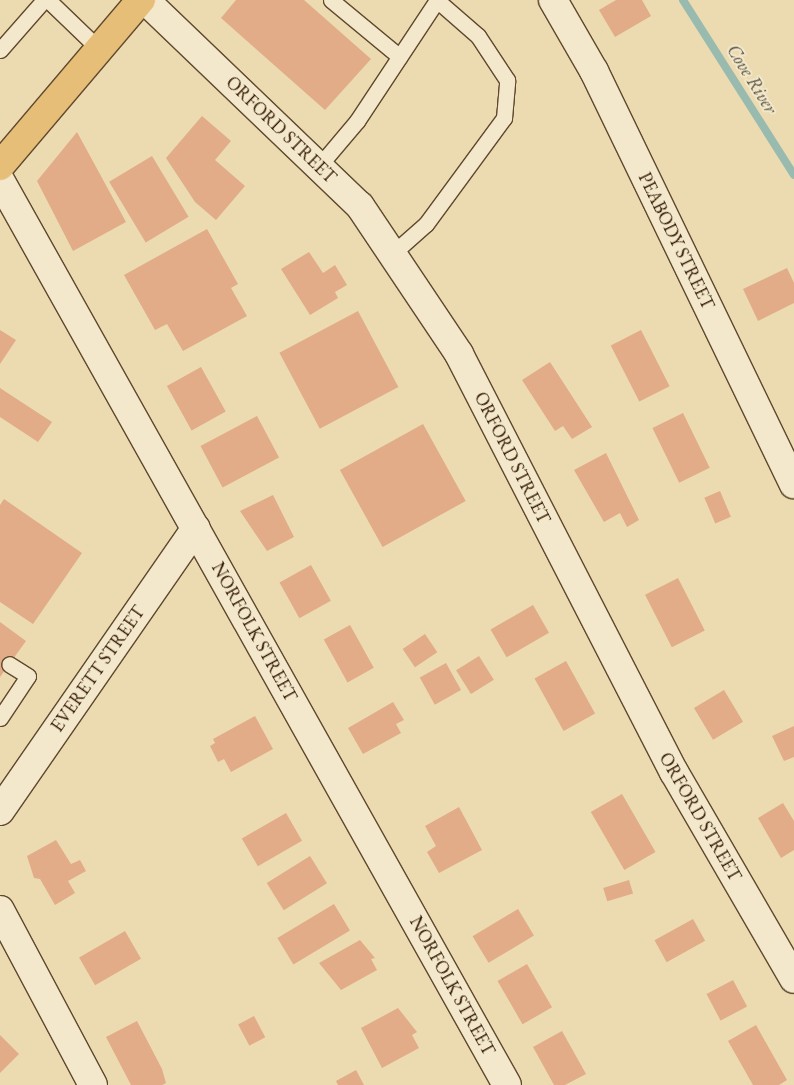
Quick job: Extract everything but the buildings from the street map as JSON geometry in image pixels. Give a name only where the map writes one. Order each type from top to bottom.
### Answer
[{"type":"main road","points":[[0,166],[141,0]]},
{"type":"street","name":"ORFORD STREET","points":[[145,0],[360,206],[392,254],[458,354],[674,772],[794,979]]},
{"type":"street","name":"PEABODY STREET","points":[[553,0],[594,71],[794,484]]},
{"type":"street","name":"NORFOLK STREET","points":[[0,180],[507,1085]]},
{"type":"street","name":"EVERETT STREET","points":[[1,809],[196,528]]},
{"type":"street","points":[[0,910],[93,1085]]},
{"type":"lane","points":[[0,50],[44,0]]},
{"type":"lane","points":[[48,0],[99,49]]},
{"type":"lane","points":[[331,0],[400,57]]},
{"type":"lane","points":[[318,166],[357,121],[438,1],[478,36],[507,80],[504,118],[426,224],[392,254]]},
{"type":"lane","points":[[0,718],[28,676],[9,664]]},
{"type":"waterway","name":"Cove River","points":[[683,0],[794,175]]}]
